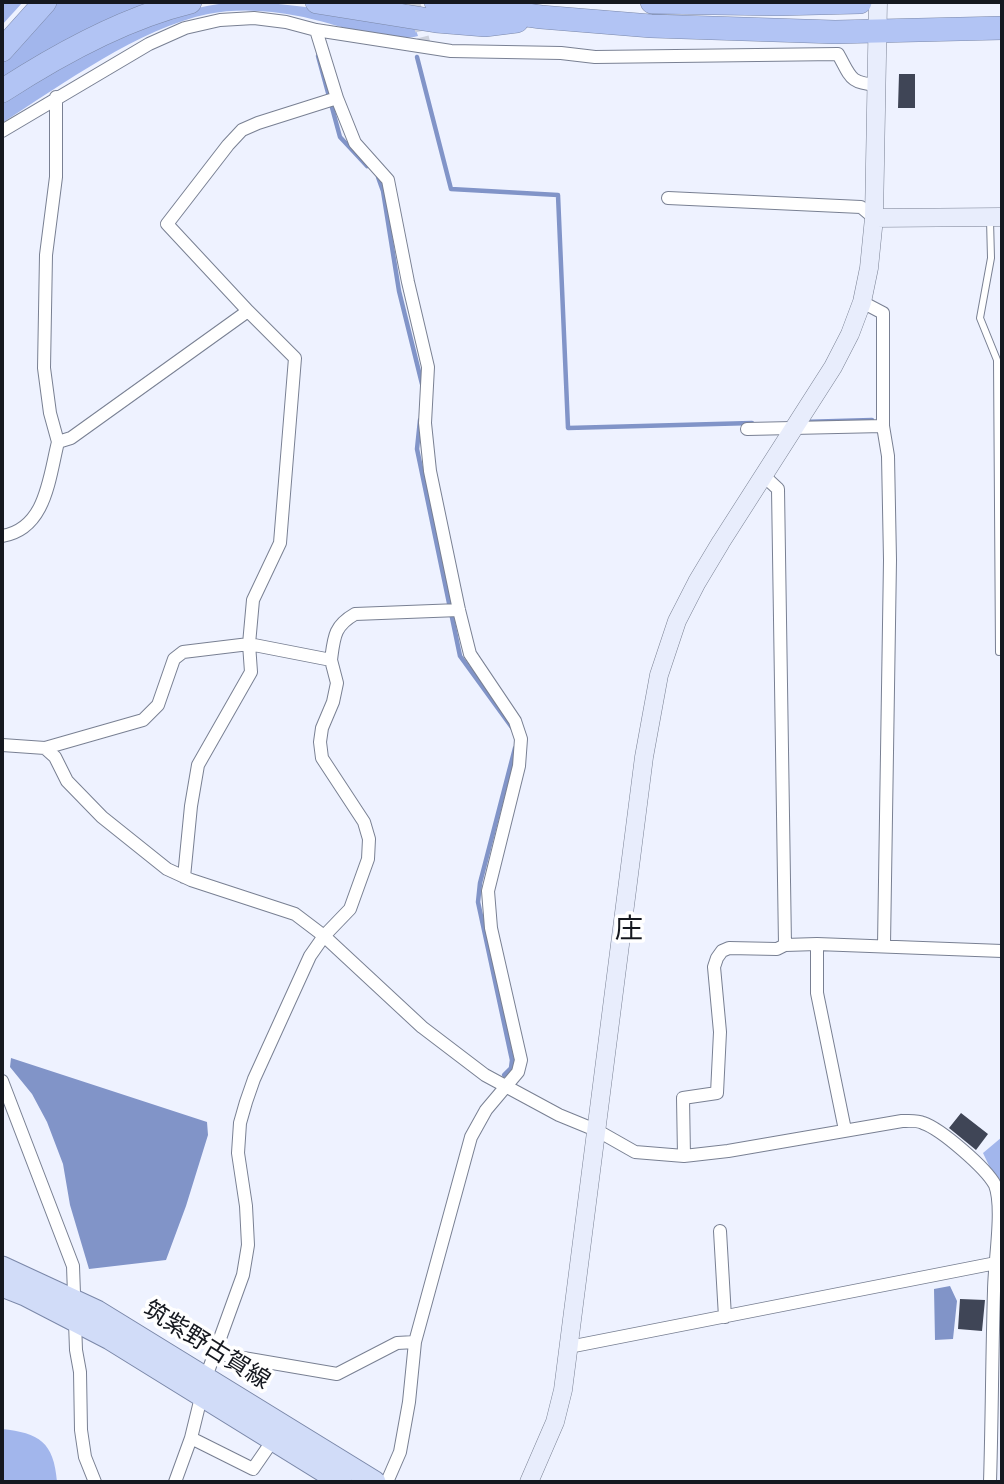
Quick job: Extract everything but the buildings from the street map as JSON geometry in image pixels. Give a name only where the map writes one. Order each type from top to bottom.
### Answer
[{"type":"highway","points":[[2,34],[30,2]]},
{"type":"highway","points":[[2,50],[45,2]]},
{"type":"highway","points":[[2,91],[91,40],[139,18],[190,2]]},
{"type":"highway","points":[[317,2],[436,21],[485,25],[541,17]]},
{"type":"highway","points":[[436,2],[541,17],[732,30],[1002,28]]},
{"type":"highway","points":[[652,2],[860,2]]},
{"type":"main road","name":"筑紫野古賀線","points":[[2,1267],[203,1386],[375,1482]]},
{"type":"main road","name":"筑紫野古賀線","points":[[2,1286],[75,1309]]},
{"type":"main road","name":"筑紫野古賀線","points":[[203,1386],[272,1440],[341,1482]]},
{"type":"street","points":[[529,1482],[555,1422],[563,1390],[644,757],[659,675],[677,621],[697,582],[834,367],[862,302],[869,268],[874,218],[878,2]]},
{"type":"street","points":[[2,131],[149,44],[185,29],[220,20],[254,18],[451,51],[561,53],[595,57],[838,54],[851,78],[859,84],[877,85]]},
{"type":"street","points":[[316,30],[337,98],[355,143],[388,180],[428,367],[425,424],[430,471],[459,610],[470,654],[515,721],[521,739],[519,766],[488,891],[491,928],[521,1060],[518,1072],[486,1110],[471,1137],[415,1342],[410,1402],[400,1452],[387,1482]]},
{"type":"street","points":[[2,536],[13,534],[29,525],[39,510],[58,442],[50,413],[44,368],[46,255],[55,177],[56,97]]},
{"type":"street","points":[[184,877],[198,765],[251,672],[249,644],[253,600],[280,543],[295,358],[167,224],[242,130],[257,122],[337,98]]},
{"type":"street","points":[[668,198],[861,207],[874,218],[996,218]]},
{"type":"street","points":[[862,302],[883,313],[883,426],[888,456],[890,560],[884,945]]},
{"type":"street","points":[[58,442],[71,438],[248,311]]},
{"type":"street","points":[[747,429],[883,426]]},
{"type":"street","points":[[764,476],[778,489],[785,945]]},
{"type":"street","points":[[175,1482],[191,1438],[203,1386],[243,1275],[248,1245],[246,1206],[239,1171],[240,1123],[254,1079],[310,956],[324,936],[351,909],[368,859],[369,839],[364,822],[322,758],[322,728],[333,702],[337,683],[331,660],[334,635],[345,620],[355,614],[459,610]]},
{"type":"street","points":[[2,745],[45,748],[143,720],[158,705],[174,659],[183,652],[249,644],[331,660]]},
{"type":"street","points":[[45,748],[55,757],[67,781],[102,817],[167,869],[295,914],[324,936],[422,1027],[485,1075],[635,1152],[684,1156],[728,1152],[902,1121],[923,1123],[956,1145],[983,1168],[996,1187],[1001,1240],[994,1287],[990,1482]]},
{"type":"street","points":[[817,943],[817,993],[845,1130]]},
{"type":"street","points":[[684,1156],[683,1098],[717,1093],[720,1032],[714,967],[722,951],[729,948],[777,949],[785,945],[817,943],[1002,951]]},
{"type":"street","points":[[2,1081],[73,1266],[76,1350],[80,1372],[80,1430],[85,1457],[95,1482]]},
{"type":"street","points":[[720,1231],[725,1318]]},
{"type":"street","points":[[569,1347],[999,1265]]},
{"type":"street","points":[[214,1353],[337,1374],[397,1343],[415,1342]]},
{"type":"street","points":[[191,1438],[253,1469],[272,1440]]},
{"type":"lane","points":[[996,218],[980,318],[997,360],[999,652]]},
{"type":"shaded area","points":[[2,2],[23,2],[2,25]]},
{"type":"shaded area","points":[[55,2],[171,2],[2,85],[2,59]]},
{"type":"shaded area","points":[[236,2],[281,4],[348,14],[415,27],[418,36],[390,38],[276,12],[242,10],[208,14],[182,21],[128,45],[2,123],[2,99],[51,71],[167,17],[200,7]]},
{"type":"shaded area","points":[[11,1058],[207,1122],[208,1135],[166,1260],[89,1269],[70,1205],[63,1164],[47,1122],[32,1094],[10,1067]]},
{"type":"shaded area","points":[[1002,1137],[1002,1193],[983,1153]]},
{"type":"shaded area","points":[[950,1286],[957,1301],[953,1339],[935,1340],[934,1289]]},
{"type":"shaded area","points":[[2,1429],[26,1433],[42,1442],[52,1457],[57,1482],[2,1482]]},
{"type":"waterway","points":[[318,56],[340,137],[367,166]]},
{"type":"waterway","points":[[417,57],[451,189],[558,195],[568,428],[752,423]]},
{"type":"waterway","points":[[378,177],[383,191],[399,291],[422,384]]},
{"type":"waterway","points":[[420,420],[417,449],[460,656],[513,729]]},
{"type":"waterway","points":[[802,422],[872,420]]},
{"type":"waterway","points":[[504,1075],[511,1068],[512,1060],[478,902],[480,883],[515,748]]},
{"type":"tunnel","points":[[414,2],[425,46]]},
{"type":"district","name":"庄","points":[[629,931]]}]
